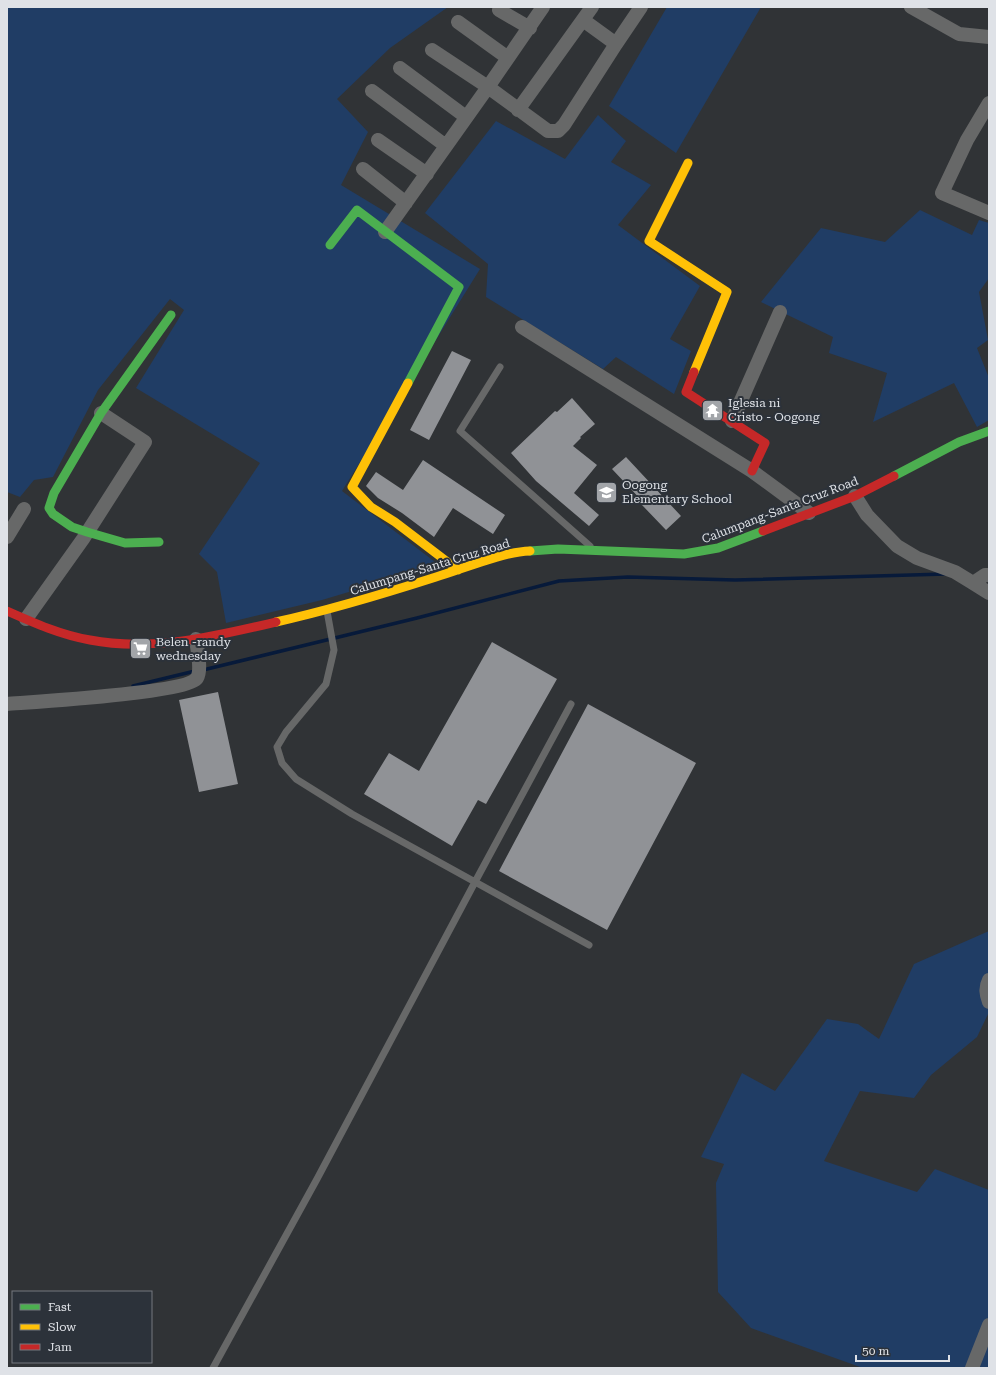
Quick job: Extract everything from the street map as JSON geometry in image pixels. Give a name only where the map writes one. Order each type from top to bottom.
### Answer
[{"type":"street","points":[[385,232],[530,28],[543,7]]},
{"type":"street","points":[[518,110],[592,7]]},
{"type":"street","points":[[432,50],[488,87],[548,131],[558,131],[564,125],[641,7]]},
{"type":"street","points":[[911,7],[959,34],[989,37]]},
{"type":"street","points":[[499,10],[530,28]]},
{"type":"street","points":[[583,20],[616,44]]},
{"type":"street","points":[[458,22],[508,58]]},
{"type":"street","points":[[400,68],[466,117]]},
{"type":"street","points":[[372,91],[446,146]]},
{"type":"street","points":[[989,103],[967,140],[942,193],[989,213]]},
{"type":"street","points":[[378,140],[427,174]]},
{"type":"street","points":[[688,163],[649,241],[727,292],[686,392],[765,443],[752,471]]},
{"type":"street","points":[[362,169],[406,203]]},
{"type":"street","points":[[330,245],[357,210],[460,287],[352,487],[371,506],[458,570]]},
{"type":"street","points":[[732,421],[780,312]]},
{"type":"street","points":[[159,542],[125,544],[72,527],[53,514],[49,508],[54,493],[101,413],[171,315]]},
{"type":"street","points":[[522,327],[752,471],[809,513]]},
{"type":"street","points":[[26,619],[87,532],[145,442],[101,413]]},
{"type":"street","name":"Calumpang-Santa Cruz Road","points":[[7,611],[67,634],[101,642],[128,644],[196,639],[263,626],[327,611],[496,558],[523,551],[558,549],[673,554],[701,552],[718,548],[855,496],[959,442],[989,431]]},
{"type":"street","points":[[855,496],[866,515],[897,546],[918,558],[955,572],[989,593]]},
{"type":"street","points":[[7,537],[24,509]]},
{"type":"street","points":[[971,582],[985,575],[989,576]]},
{"type":"street","points":[[7,704],[97,698],[171,687],[192,682],[197,678],[199,673],[196,639]]},
{"type":"street","points":[[989,980],[986,985],[986,992],[989,1002]]},
{"type":"street","points":[[972,1368],[989,1325]]},
{"type":"lane","points":[[500,367],[460,430],[594,550]]},
{"type":"lane","points":[[327,611],[334,643],[333,657],[326,684],[286,732],[277,747],[282,763],[296,778],[352,814],[589,945]]},
{"type":"lane","points":[[213,1368],[571,704]]},
{"type":"shaded area","points":[[7,7],[448,7],[390,48],[337,99],[368,132],[341,185],[480,269],[342,491],[439,565],[322,600],[226,623],[217,572],[199,554],[260,463],[136,388],[184,310],[170,299],[98,390],[53,477],[34,480],[20,497],[7,492]]},
{"type":"shaded area","points":[[667,7],[761,7],[676,153],[609,106]]},
{"type":"shaded area","points":[[598,115],[626,141],[611,162],[651,185],[618,225],[700,286],[670,339],[691,351],[674,394],[616,357],[603,369],[486,297],[488,264],[425,213],[496,121],[565,159]]},
{"type":"shaded area","points":[[920,210],[972,235],[979,220],[989,223],[989,278],[979,292],[988,340],[977,348],[989,378],[989,420],[977,427],[954,383],[873,422],[887,373],[829,353],[833,337],[761,302],[821,228],[885,242]]},
{"type":"shaded area","points":[[989,931],[989,1012],[977,1037],[931,1075],[914,1098],[860,1091],[824,1161],[917,1192],[935,1169],[989,1190],[989,1368],[863,1368],[751,1328],[718,1292],[716,1183],[724,1164],[701,1157],[742,1073],[775,1091],[827,1019],[858,1024],[879,1039],[914,964]]},
{"type":"building","points":[[452,351],[471,360],[429,440],[410,430]]},
{"type":"building","points":[[572,398],[595,424],[580,437],[581,438],[573,446],[597,465],[574,493],[599,515],[589,526],[536,481],[511,453],[555,411],[557,412]]},
{"type":"building","points":[[626,457],[681,516],[666,530],[642,505],[644,503],[612,469]]},
{"type":"building","points":[[423,460],[505,515],[493,534],[453,508],[434,537],[402,513],[378,498],[366,486],[376,472],[403,490]]},
{"type":"building","points":[[492,642],[557,679],[486,804],[478,800],[452,846],[364,794],[389,753],[419,771]]},
{"type":"building","points":[[218,692],[238,784],[199,792],[179,700]]},
{"type":"building","points":[[588,704],[696,763],[607,930],[499,871]]},
{"type":"waterway","points":[[203,670],[417,618],[559,581],[628,577],[735,580],[946,574]]},
{"type":"waterway","points":[[133,686],[195,671]]},
{"type":"traffic: fast","points":[[330,245],[357,210],[459,287],[408,383]]},
{"type":"traffic: fast","points":[[159,542],[125,543],[87,532],[72,527],[53,514],[49,508],[54,493],[101,413],[171,315]]},
{"type":"traffic: fast","points":[[894,476],[959,442],[989,431]]},
{"type":"traffic: fast","points":[[530,551],[558,549],[684,554],[718,548],[763,531]]},
{"type":"traffic: slow","points":[[688,163],[649,241],[727,292],[694,372]]},
{"type":"traffic: slow","points":[[408,383],[352,487],[371,507],[395,522],[458,570]]},
{"type":"traffic: slow","points":[[276,622],[376,596],[507,554],[530,551]]},
{"type":"traffic: jam","points":[[694,372],[686,392],[765,443],[752,471]]},
{"type":"traffic: jam","points":[[763,531],[855,496],[894,476]]},
{"type":"traffic: jam","points":[[7,611],[48,628],[79,638],[113,643],[136,644],[184,641],[276,622]]},
{"type":"place","name":"Iglesia ni Cristo - Oogong","points":[[713,410]]},
{"type":"place","name":"Oogong Elementary School","points":[[606,492]]},
{"type":"place","name":"Belen -randy wednesday","points":[[141,649]]}]
